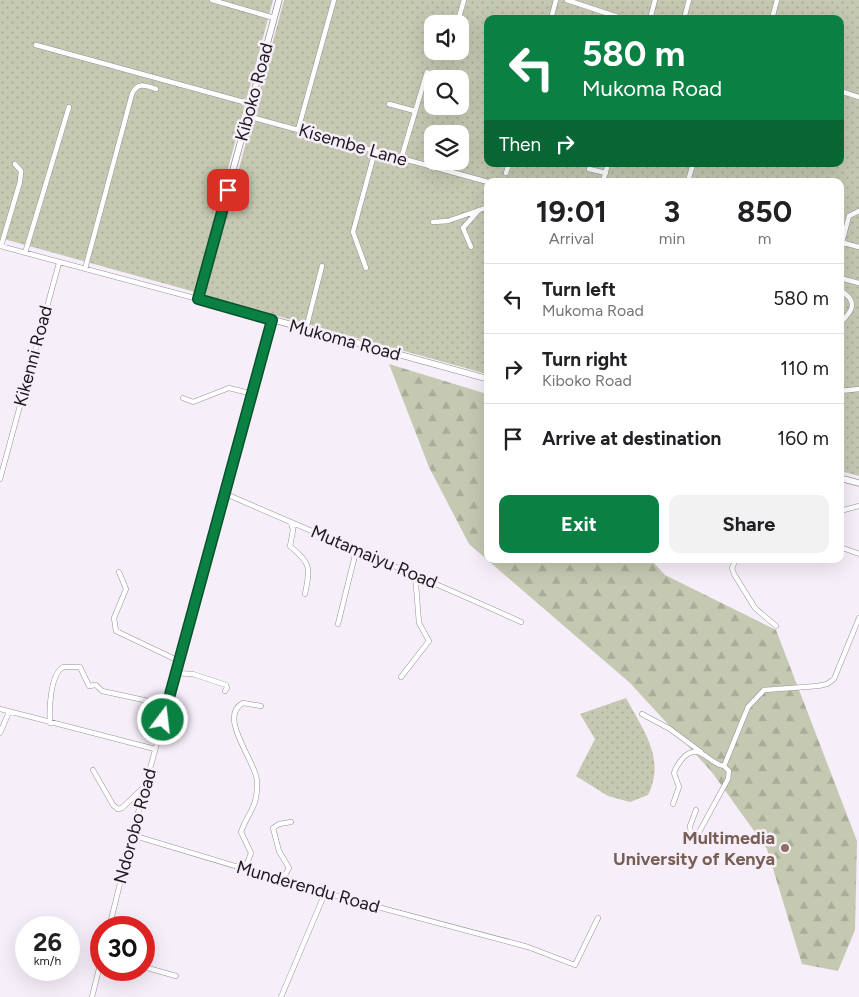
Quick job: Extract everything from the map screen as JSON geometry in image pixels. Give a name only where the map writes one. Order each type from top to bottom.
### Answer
[{"type":"street","points":[[212,0],[274,18]]},
{"type":"street","name":"Kiboko Road","points":[[198,299],[279,0]]},
{"type":"street","points":[[298,130],[334,0]]},
{"type":"street","points":[[460,15],[464,0]]},
{"type":"street","points":[[552,15],[556,0]]},
{"type":"street","points":[[567,0],[612,15]]},
{"type":"street","points":[[651,15],[655,0]]},
{"type":"street","points":[[685,15],[689,0]]},
{"type":"street","points":[[773,15],[777,0]]},
{"type":"street","points":[[36,45],[251,104]]},
{"type":"street","points":[[401,159],[424,82]]},
{"type":"street","points":[[85,269],[132,94],[137,86],[141,85],[156,89]]},
{"type":"street","points":[[844,92],[859,97]]},
{"type":"street","points":[[389,104],[415,112]]},
{"type":"street","points":[[26,253],[69,107]]},
{"type":"street","name":"Kisembe Lane","points":[[248,116],[484,181]]},
{"type":"street","points":[[366,268],[353,232],[375,151]]},
{"type":"street","points":[[0,246],[20,182],[20,171],[15,164]]},
{"type":"street","points":[[506,172],[508,167]]},
{"type":"street","points":[[604,178],[607,167]]},
{"type":"street","points":[[589,169],[606,173]]},
{"type":"street","points":[[433,222],[448,221],[484,208]]},
{"type":"street","points":[[471,248],[463,228],[480,209]]},
{"type":"street","points":[[844,232],[849,216],[859,211]]},
{"type":"street","points":[[844,243],[859,247]]},
{"type":"street","name":"Mukoma Road","points":[[0,246],[484,378]]},
{"type":"street","name":"Kikenni Road","points":[[0,479],[59,263]]},
{"type":"street","points":[[306,329],[322,266]]},
{"type":"street","points":[[844,279],[859,283]]},
{"type":"street","points":[[844,293],[850,297],[852,303],[850,314],[844,319]]},
{"type":"street","name":"Ndorobo Road","points":[[112,916],[175,673],[226,494],[272,320]]},
{"type":"street","points":[[183,398],[193,402],[229,388],[253,394]]},
{"type":"street","points":[[844,391],[859,389]]},
{"type":"street","points":[[844,479],[859,483]]},
{"type":"street","name":"Mutamaiyu Road","points":[[226,494],[356,551],[415,573],[521,622]]},
{"type":"street","points":[[844,510],[859,506]]},
{"type":"street","points":[[292,523],[293,530],[290,546],[303,556],[307,565],[308,573],[305,594]]},
{"type":"street","points":[[844,548],[859,554]]},
{"type":"street","points":[[338,624],[356,551]]},
{"type":"street","points":[[734,563],[732,568],[734,574],[755,608],[776,626]]},
{"type":"street","points":[[119,572],[126,588],[114,618],[116,631],[179,661]]},
{"type":"street","points":[[401,677],[429,641],[419,622],[415,573]]},
{"type":"street","points":[[724,766],[729,757],[739,724],[756,696],[764,690],[827,684],[834,679],[859,618]]},
{"type":"street","points":[[50,723],[50,701],[57,672],[63,667],[80,667],[89,686],[96,685],[102,691],[167,705]]},
{"type":"street","points":[[175,673],[193,674],[226,685],[228,688],[225,691]]},
{"type":"street","points":[[245,869],[251,853],[241,832],[255,806],[257,781],[255,766],[243,748],[235,728],[234,717],[237,708],[244,703],[261,706]]},
{"type":"street","points":[[0,709],[155,749]]},
{"type":"street","points":[[0,733],[9,712]]},
{"type":"street","points":[[642,714],[670,729],[729,770],[728,779],[698,834],[691,833],[690,826],[696,810]]},
{"type":"street","points":[[673,804],[679,787],[674,777],[676,767],[689,753],[701,752]]},
{"type":"street","points":[[93,770],[113,806],[118,810],[146,785]]},
{"type":"street","points":[[278,879],[289,870],[279,851],[273,828],[276,825],[291,822]]},
{"type":"street","name":"Munderendu Road","points":[[132,835],[325,893],[484,938],[528,948],[575,965],[598,918]]},
{"type":"street","points":[[280,997],[325,893]]},
{"type":"street","points":[[155,970],[176,976]]},
{"type":"street","points":[[92,997],[96,981]]},
{"type":"green space","points":[[0,0],[273,0],[195,292],[0,238]]},
{"type":"green space","points":[[284,0],[859,0],[859,476],[844,472],[844,178],[484,178],[484,373],[205,296]]},
{"type":"green space","points":[[389,364],[484,393],[484,557],[469,544],[429,467]]},
{"type":"green space","points":[[491,563],[654,563],[665,575],[776,630],[857,841],[855,930],[838,971],[802,964],[767,849],[711,771],[630,683]]},
{"type":"green space","points":[[626,698],[650,745],[655,769],[648,795],[630,802],[608,796],[576,776],[595,739],[580,714]]},
{"type":"place","name":"Multimedia University of Kenya","points":[[785,848]]},
{"type":"route","points":[[163,720],[272,320],[198,299],[228,190]]}]
